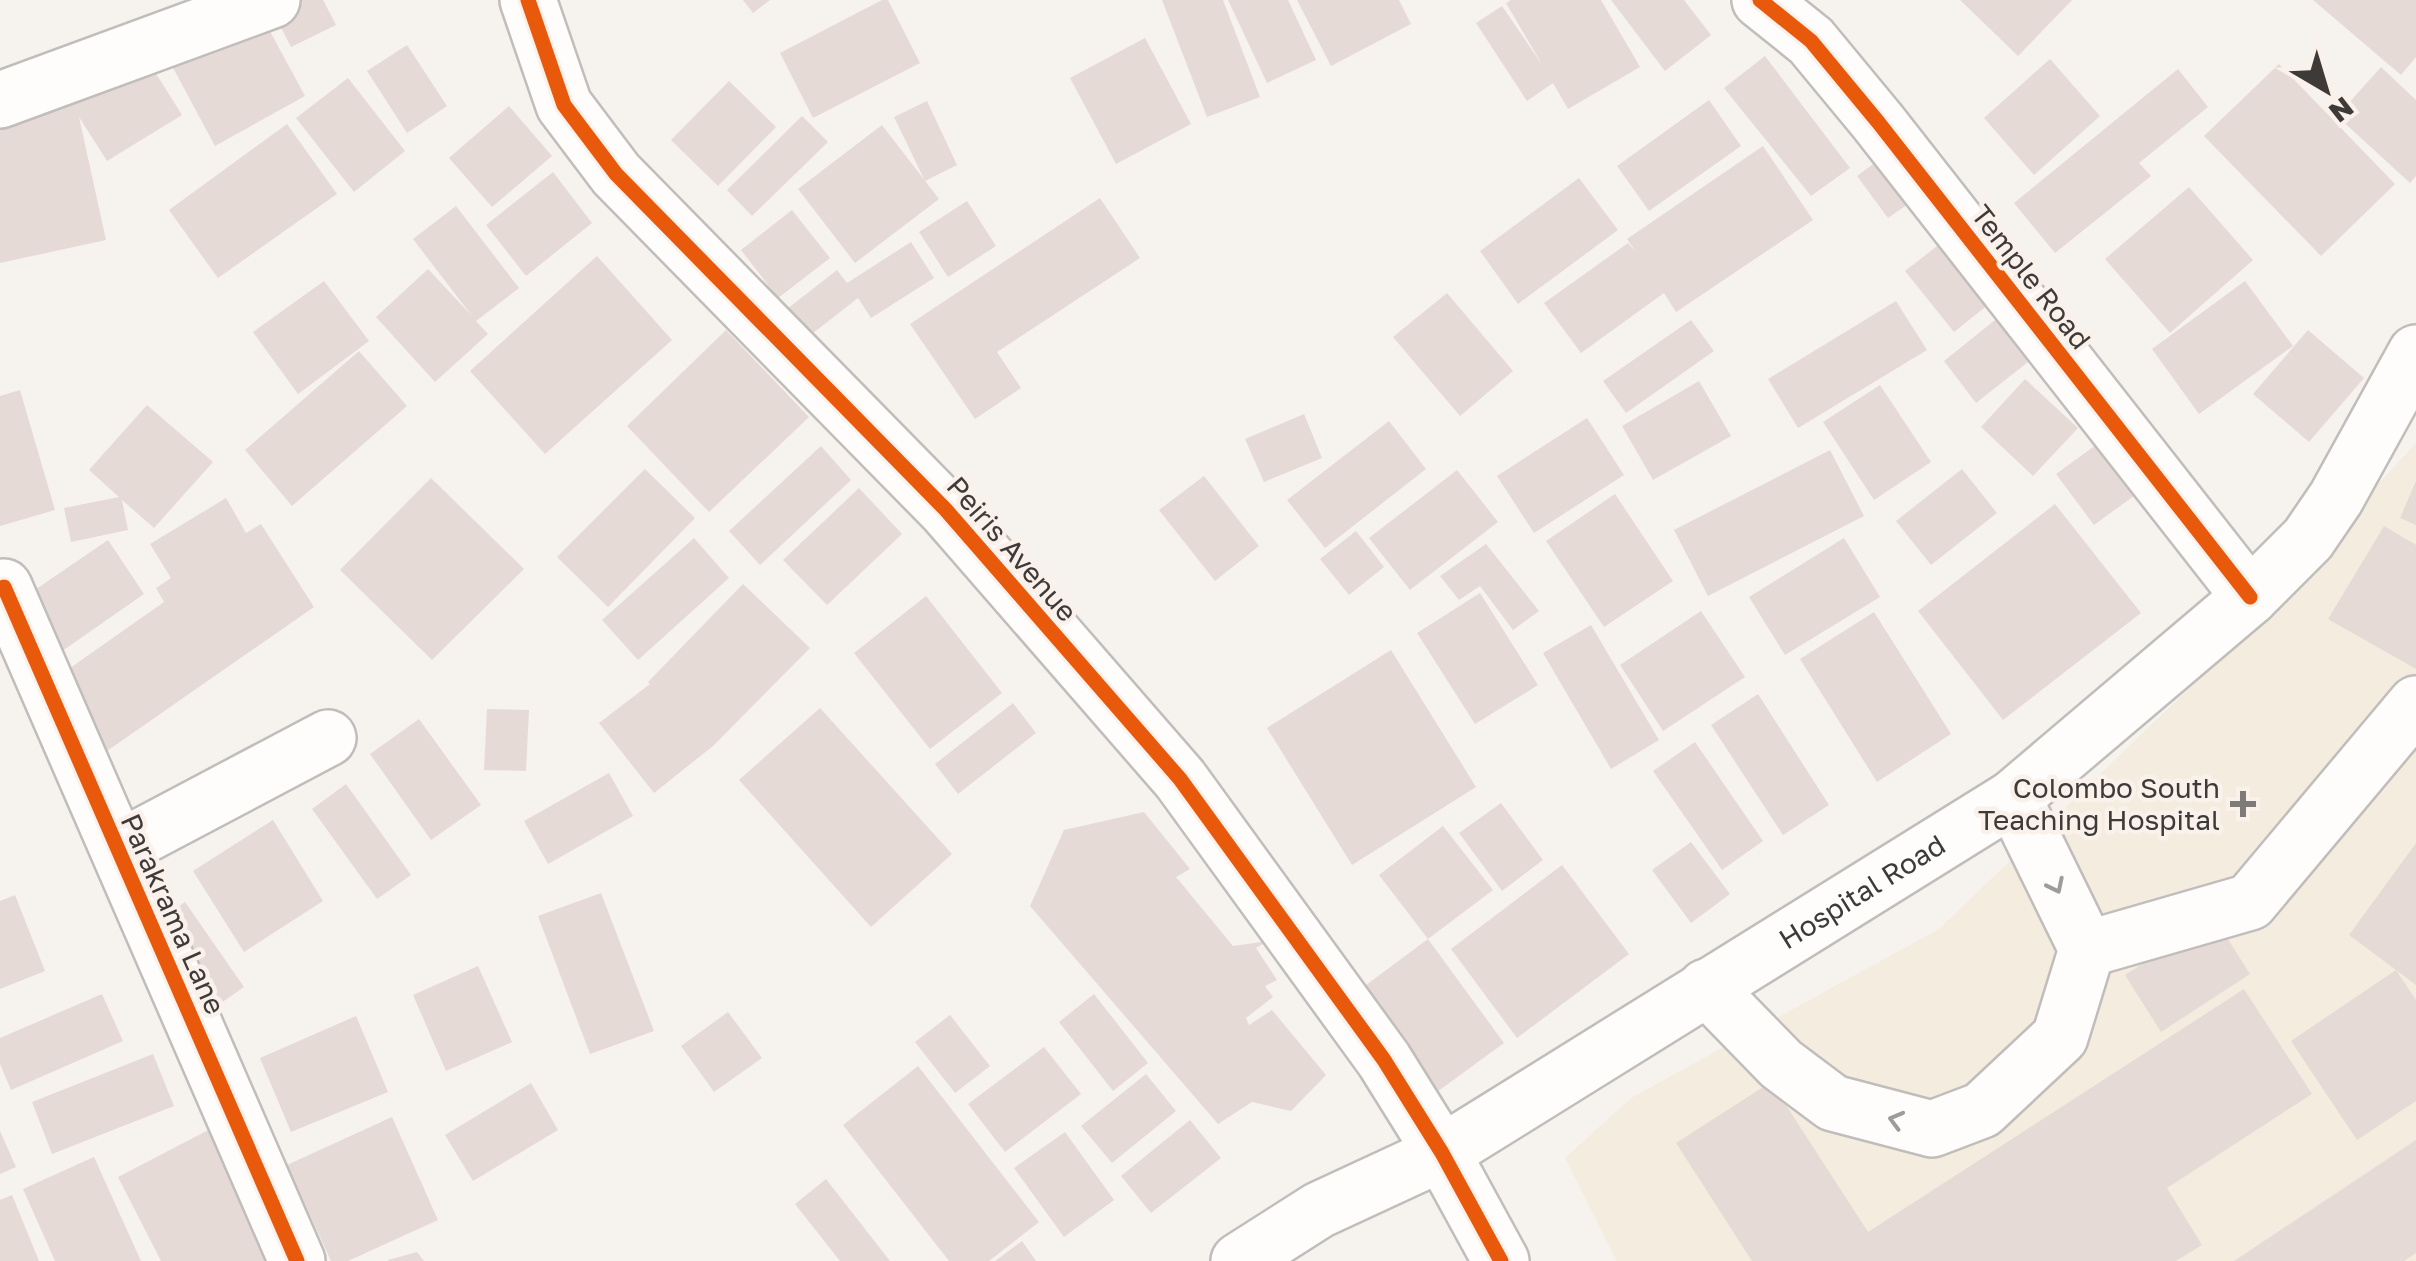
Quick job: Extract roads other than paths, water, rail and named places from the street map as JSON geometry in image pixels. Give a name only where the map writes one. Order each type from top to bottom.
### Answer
[{"type":"street","points":[[0,100],[272,0]]},
{"type":"street","name":"Peiris Avenue","points":[[528,0],[564,104],[616,174],[946,510],[1180,780],[1384,1060],[1442,1153],[1501,1261]]},
{"type":"street","name":"Temple Road","points":[[1760,0],[1810,41],[1878,122],[2250,596]]},
{"type":"street","name":"Hospital Road","points":[[1241,1261],[1319,1210],[1442,1153],[2014,798],[2250,596],[2308,538],[2414,363]]},
{"type":"street","name":"Parakrama Lane","points":[[4,587],[297,1261]]},
{"type":"street","points":[[2087,949],[2250,902],[2416,704]]},
{"type":"street","points":[[118,849],[328,738]]},
{"type":"street","points":[[1706,987],[1780,1064],[1833,1103],[1932,1130],[1982,1110],[2060,1037],[2087,949],[2014,798]]},
{"type":"place","name":"Colombo South Teaching Hospital","points":[[2243,804]]}]
